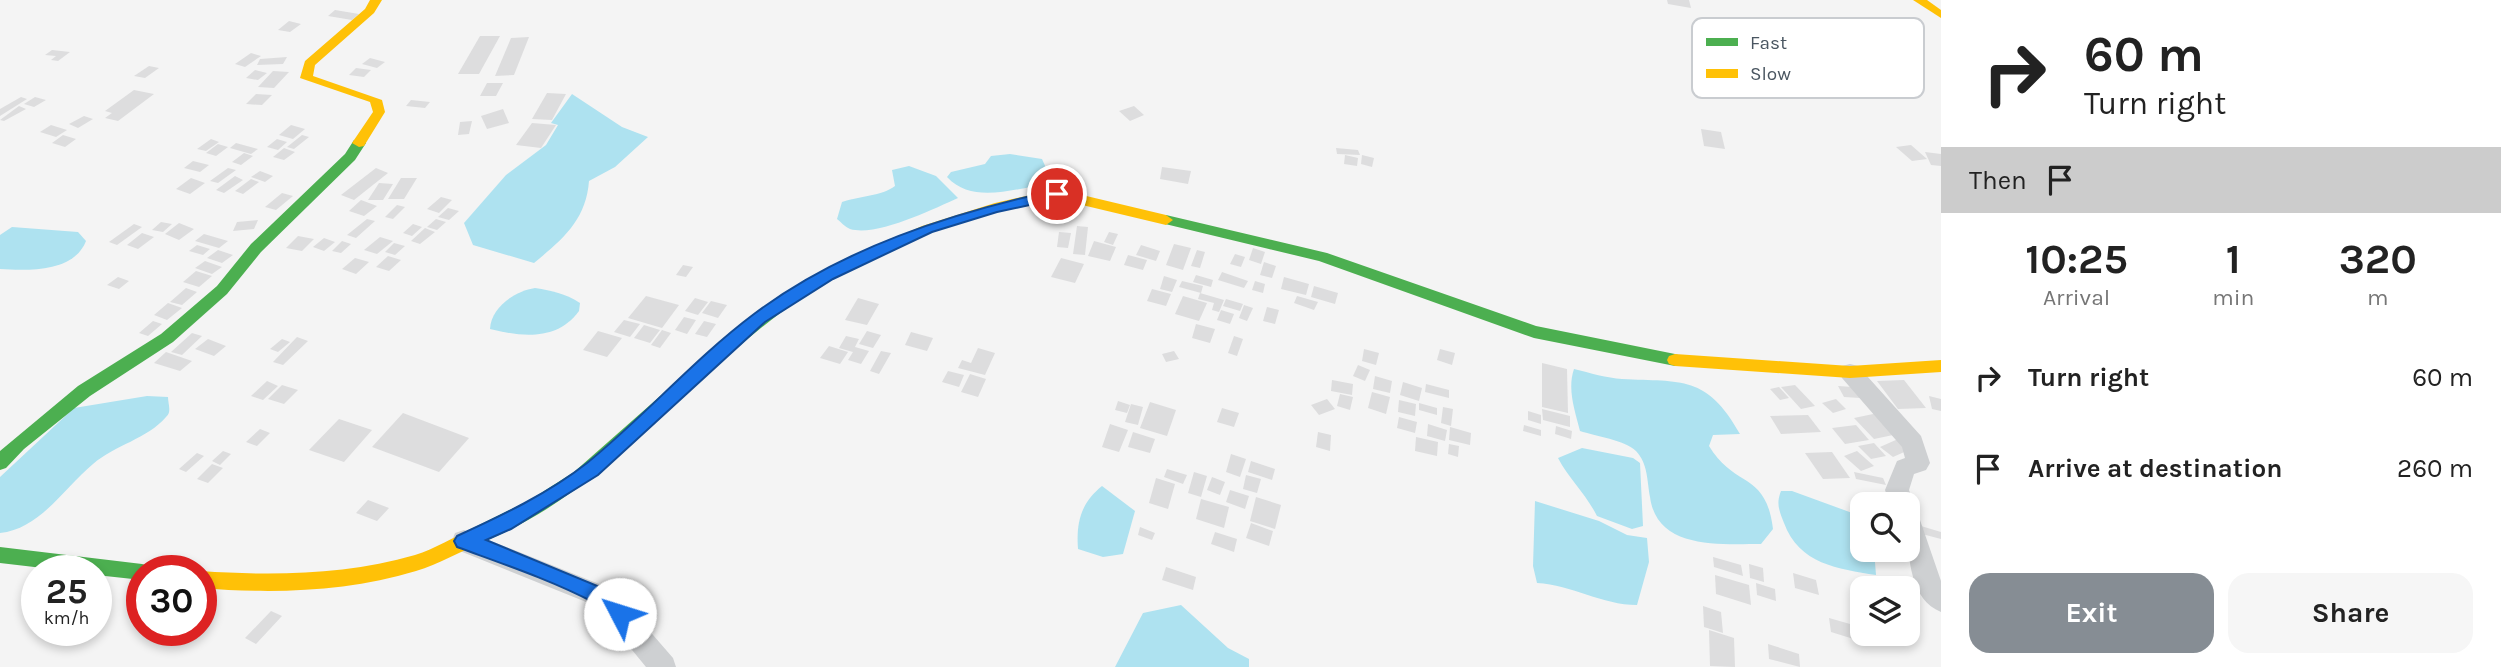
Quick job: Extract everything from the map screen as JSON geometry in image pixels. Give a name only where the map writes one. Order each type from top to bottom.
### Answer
[{"type":"main road","points":[[0,463],[18,444],[84,391],[167,338],[222,290],[256,248],[350,157],[379,111],[376,100],[337,90],[306,78],[309,64],[370,11],[376,0]]},
{"type":"main road","points":[[1919,0],[1941,15]]},
{"type":"main road","points":[[217,581],[328,579],[415,563],[505,523],[591,469],[759,318],[827,275],[927,229],[995,208],[1057,194],[1322,257],[1534,332],[1667,360],[1850,372],[1941,366]]},
{"type":"main road","points":[[0,555],[126,570]]},
{"type":"street","points":[[1850,372],[1913,443],[1918,463],[1905,468],[1898,492]]},
{"type":"street","points":[[464,541],[606,598],[663,667]]},
{"type":"street","points":[[1920,556],[1931,589],[1941,600]]},
{"type":"water","points":[[572,94],[622,127],[648,137],[615,167],[589,181],[578,218],[563,237],[534,263],[473,245],[464,223],[506,175],[546,145],[558,125],[551,123]]},
{"type":"water","points":[[1010,154],[1042,159],[1047,170],[1043,185],[993,193],[980,192],[957,185],[947,177],[951,172],[985,164],[991,156]]},
{"type":"water","points":[[909,166],[936,176],[958,198],[905,221],[875,229],[850,229],[837,219],[842,202],[890,189],[895,186],[892,170]]},
{"type":"water","points":[[12,227],[78,232],[86,241],[72,259],[61,264],[37,269],[0,269],[0,235]]},
{"type":"water","points":[[535,288],[558,293],[580,303],[579,311],[570,321],[550,332],[526,335],[490,329],[491,321],[505,301]]},
{"type":"water","points":[[1574,369],[1616,378],[1677,382],[1704,391],[1716,401],[1740,434],[1713,435],[1709,446],[1719,460],[1757,489],[1764,498],[1773,529],[1761,544],[1693,540],[1677,535],[1665,527],[1655,514],[1645,467],[1636,451],[1617,441],[1580,431],[1572,392]]},
{"type":"water","points":[[147,396],[168,397],[169,413],[158,425],[102,457],[39,516],[14,530],[0,533],[0,477],[74,408]]},
{"type":"water","points":[[1582,448],[1633,458],[1640,463],[1643,526],[1632,529],[1597,516],[1558,458]]},
{"type":"water","points":[[1102,486],[1135,511],[1123,554],[1103,557],[1078,549],[1081,514],[1089,499]]},
{"type":"water","points":[[1781,491],[1792,491],[1850,512],[1850,562],[1875,562],[1876,575],[1834,567],[1799,548],[1781,514]]},
{"type":"water","points":[[1535,501],[1599,521],[1627,535],[1647,538],[1649,562],[1637,605],[1612,602],[1562,587],[1537,583],[1533,566]]},
{"type":"water","points":[[1181,605],[1228,648],[1249,659],[1249,667],[1115,667],[1143,613]]},
{"type":"building","points":[[1667,0],[1689,0],[1691,8],[1668,4]]},
{"type":"building","points":[[335,10],[359,14],[352,20],[328,16]]},
{"type":"building","points":[[289,21],[301,24],[290,32],[278,30]]},
{"type":"building","points":[[480,36],[500,36],[479,74],[458,74]]},
{"type":"building","points":[[529,37],[514,75],[495,76],[511,38]]},
{"type":"building","points":[[52,50],[70,52],[58,61],[51,60],[56,56],[45,55]]},
{"type":"building","points":[[251,53],[261,56],[245,67],[235,64]]},
{"type":"building","points":[[287,57],[283,64],[257,65],[260,59]]},
{"type":"building","points":[[370,58],[385,62],[377,68],[362,64]]},
{"type":"building","points":[[149,66],[159,68],[145,78],[134,76]]},
{"type":"building","points":[[356,68],[371,70],[364,77],[349,75]]},
{"type":"building","points":[[255,70],[267,73],[258,80],[246,78]]},
{"type":"building","points":[[273,71],[289,72],[274,88],[258,87]]},
{"type":"building","points":[[487,83],[503,83],[496,96],[480,96]]},
{"type":"building","points":[[134,90],[154,94],[118,121],[105,118],[112,113],[105,111]]},
{"type":"building","points":[[547,93],[566,94],[552,120],[532,119]]},
{"type":"building","points":[[256,94],[272,95],[262,105],[246,104]]},
{"type":"building","points":[[21,97],[27,99],[0,116],[0,109]]},
{"type":"building","points":[[35,97],[46,100],[34,107],[24,104]]},
{"type":"building","points":[[411,100],[430,102],[425,108],[406,106]]},
{"type":"building","points":[[19,106],[26,109],[4,121],[0,120]]},
{"type":"building","points":[[1134,106],[1144,115],[1130,121],[1119,111]]},
{"type":"building","points":[[503,109],[509,123],[487,129],[481,116]]},
{"type":"building","points":[[84,116],[93,119],[78,128],[69,124]]},
{"type":"building","points":[[472,121],[469,134],[458,135],[460,122]]},
{"type":"building","points":[[532,123],[556,125],[541,148],[516,145]]},
{"type":"building","points":[[51,125],[67,130],[56,137],[40,132]]},
{"type":"building","points":[[291,125],[305,129],[293,139],[279,135]]},
{"type":"building","points":[[1701,129],[1721,132],[1725,149],[1704,146]]},
{"type":"building","points":[[63,135],[76,139],[65,147],[52,143]]},
{"type":"building","points":[[302,135],[309,137],[294,149],[287,147]]},
{"type":"building","points":[[211,139],[219,142],[206,151],[197,149]]},
{"type":"building","points":[[277,139],[287,142],[278,150],[267,147]]},
{"type":"building","points":[[236,143],[258,149],[251,154],[230,148]]},
{"type":"building","points":[[218,144],[228,147],[216,156],[206,153]]},
{"type":"building","points":[[1911,145],[1927,159],[1912,161],[1896,147]]},
{"type":"building","points":[[284,148],[295,152],[284,160],[273,157]]},
{"type":"building","points":[[1336,148],[1358,150],[1360,155],[1337,154]]},
{"type":"building","points":[[1925,152],[1941,154],[1941,166],[1931,165]]},
{"type":"building","points":[[244,153],[253,156],[241,165],[232,162]]},
{"type":"building","points":[[1345,155],[1358,158],[1357,166],[1344,164]]},
{"type":"building","points":[[1362,155],[1374,158],[1372,167],[1361,164]]},
{"type":"building","points":[[193,161],[209,165],[200,172],[184,168]]},
{"type":"building","points":[[1162,167],[1191,171],[1188,184],[1160,179]]},
{"type":"building","points":[[228,168],[236,170],[218,183],[210,181]]},
{"type":"building","points":[[376,168],[388,173],[354,200],[341,195]]},
{"type":"building","points":[[260,171],[273,176],[265,182],[251,177]]},
{"type":"building","points":[[235,176],[243,180],[224,193],[216,190]]},
{"type":"building","points":[[191,178],[205,183],[190,194],[176,189]]},
{"type":"building","points":[[401,178],[417,178],[404,199],[388,199]]},
{"type":"building","points":[[251,179],[259,182],[243,194],[235,191]]},
{"type":"building","points":[[379,183],[393,184],[383,200],[368,200]]},
{"type":"building","points":[[282,193],[293,196],[276,210],[265,207]]},
{"type":"building","points":[[441,197],[452,200],[439,213],[427,209]]},
{"type":"building","points":[[361,200],[377,206],[364,216],[349,211]]},
{"type":"building","points":[[397,205],[405,207],[393,219],[385,217]]},
{"type":"building","points":[[448,208],[459,211],[449,220],[438,217]]},
{"type":"building","points":[[367,219],[375,221],[356,238],[347,235]]},
{"type":"building","points":[[436,219],[446,222],[437,230],[427,227]]},
{"type":"building","points":[[258,220],[254,229],[233,231],[237,222]]},
{"type":"building","points":[[161,222],[172,224],[163,232],[152,230]]},
{"type":"building","points":[[179,223],[194,229],[179,240],[165,234]]},
{"type":"building","points":[[134,224],[142,227],[117,245],[109,242]]},
{"type":"building","points":[[413,224],[422,227],[412,236],[403,233]]},
{"type":"building","points":[[1077,226],[1088,227],[1085,255],[1073,254]]},
{"type":"building","points":[[425,228],[435,232],[420,244],[411,241]]},
{"type":"building","points":[[1059,232],[1071,233],[1068,248],[1057,247]]},
{"type":"building","points":[[1109,232],[1118,234],[1113,245],[1104,242]]},
{"type":"building","points":[[142,233],[154,237],[138,249],[127,245]]},
{"type":"building","points":[[204,234],[228,241],[219,248],[195,241]]},
{"type":"building","points":[[298,236],[314,239],[302,251],[286,248]]},
{"type":"building","points":[[380,237],[393,241],[377,254],[364,250]]},
{"type":"building","points":[[324,238],[335,242],[324,251],[313,247]]},
{"type":"building","points":[[342,241],[351,244],[341,253],[332,251]]},
{"type":"building","points":[[1094,241],[1116,247],[1110,261],[1088,256]]},
{"type":"building","points":[[394,243],[405,246],[395,255],[385,252]]},
{"type":"building","points":[[1174,244],[1191,248],[1183,270],[1166,265]]},
{"type":"building","points":[[197,245],[210,249],[203,255],[189,251]]},
{"type":"building","points":[[1141,245],[1160,251],[1156,261],[1136,255]]},
{"type":"building","points":[[1253,248],[1265,252],[1261,264],[1249,260]]},
{"type":"building","points":[[218,250],[233,255],[222,263],[207,258]]},
{"type":"building","points":[[1197,250],[1205,252],[1200,268],[1191,266]]},
{"type":"building","points":[[1235,254],[1245,257],[1241,267],[1230,264]]},
{"type":"building","points":[[1128,255],[1147,260],[1143,270],[1124,265]]},
{"type":"building","points":[[388,256],[401,260],[389,271],[376,267]]},
{"type":"building","points":[[355,258],[369,262],[356,274],[342,269]]},
{"type":"building","points":[[1061,258],[1084,264],[1075,283],[1051,277]]},
{"type":"building","points":[[205,261],[222,267],[212,274],[195,268]]},
{"type":"building","points":[[1264,262],[1276,266],[1272,278],[1260,275]]},
{"type":"building","points":[[683,265],[693,267],[686,277],[676,275]]},
{"type":"building","points":[[196,271],[212,276],[199,287],[183,282]]},
{"type":"building","points":[[1222,272],[1248,281],[1244,288],[1218,280]]},
{"type":"building","points":[[1196,275],[1213,280],[1211,287],[1193,282]]},
{"type":"building","points":[[1164,276],[1177,280],[1172,292],[1160,289]]},
{"type":"building","points":[[118,277],[129,281],[119,289],[107,285]]},
{"type":"building","points":[[1284,277],[1309,284],[1306,295],[1281,289]]},
{"type":"building","points":[[1182,281],[1203,286],[1201,293],[1179,287]]},
{"type":"building","points":[[1255,281],[1265,284],[1263,293],[1252,290]]},
{"type":"building","points":[[1314,286],[1338,293],[1335,304],[1311,297]]},
{"type":"building","points":[[186,288],[197,292],[182,305],[170,302]]},
{"type":"building","points":[[1152,289],[1171,294],[1166,306],[1147,301]]},
{"type":"building","points":[[1200,293],[1224,300],[1219,312],[1212,310],[1214,303],[1198,299]]},
{"type":"building","points":[[646,296],[679,305],[662,328],[628,318]]},
{"type":"building","points":[[1183,296],[1207,303],[1199,321],[1175,314]]},
{"type":"building","points":[[1297,296],[1318,302],[1314,310],[1294,303]]},
{"type":"building","points":[[695,298],[708,302],[698,315],[685,311]]},
{"type":"building","points":[[858,298],[879,304],[867,325],[845,320]]},
{"type":"building","points":[[1226,299],[1243,304],[1240,311],[1223,306]]},
{"type":"building","points":[[711,301],[727,305],[718,318],[702,313]]},
{"type":"building","points":[[168,303],[182,308],[167,320],[154,315]]},
{"type":"building","points":[[1244,305],[1253,308],[1247,321],[1239,318]]},
{"type":"building","points":[[1267,307],[1279,310],[1275,324],[1263,321]]},
{"type":"building","points":[[1221,310],[1234,314],[1230,324],[1217,320]]},
{"type":"building","points":[[684,317],[696,320],[687,334],[675,330]]},
{"type":"building","points":[[624,320],[640,324],[630,337],[614,332]]},
{"type":"building","points":[[153,321],[162,324],[148,336],[139,333]]},
{"type":"building","points":[[704,321],[716,324],[707,337],[695,334]]},
{"type":"building","points":[[1196,324],[1215,329],[1210,343],[1192,338]]},
{"type":"building","points":[[644,325],[660,330],[650,343],[634,338]]},
{"type":"building","points":[[662,330],[671,333],[660,348],[651,345]]},
{"type":"building","points":[[598,331],[622,338],[607,357],[583,350]]},
{"type":"building","points":[[867,331],[881,335],[873,348],[859,344]]},
{"type":"building","points":[[911,332],[933,338],[927,351],[905,345]]},
{"type":"building","points":[[192,333],[202,336],[182,355],[171,352]]},
{"type":"building","points":[[846,336],[859,339],[855,347],[869,351],[861,364],[848,360],[853,352],[839,348]]},
{"type":"building","points":[[1234,336],[1243,339],[1237,356],[1228,353]]},
{"type":"building","points":[[297,337],[308,341],[283,365],[273,362]]},
{"type":"building","points":[[208,339],[226,346],[214,356],[195,349]]},
{"type":"building","points":[[282,339],[290,342],[278,352],[270,349]]},
{"type":"building","points":[[829,346],[848,352],[840,364],[820,358]]},
{"type":"building","points":[[978,348],[995,353],[985,375],[958,368],[962,360],[971,363]]},
{"type":"building","points":[[1364,349],[1379,353],[1376,365],[1362,361]]},
{"type":"building","points":[[1440,349],[1455,353],[1452,365],[1437,360]]},
{"type":"building","points":[[881,351],[891,353],[879,374],[870,371]]},
{"type":"building","points":[[1174,351],[1179,359],[1166,362],[1162,354]]},
{"type":"building","points":[[166,352],[192,361],[180,371],[154,363]]},
{"type":"building","points":[[1542,363],[1567,369],[1568,413],[1542,407]]},
{"type":"building","points":[[1358,365],[1370,370],[1365,381],[1353,376]]},
{"type":"building","points":[[948,371],[964,375],[959,387],[942,382]]},
{"type":"building","points":[[970,374],[986,379],[978,397],[961,392]]},
{"type":"building","points":[[1375,376],[1392,381],[1390,393],[1373,389]]},
{"type":"building","points":[[1332,380],[1353,384],[1352,395],[1331,391]]},
{"type":"building","points":[[1904,380],[1926,408],[1898,409],[1877,381]]},
{"type":"building","points":[[267,381],[278,386],[263,400],[251,396]]},
{"type":"building","points":[[1403,382],[1422,388],[1419,401],[1400,395]]},
{"type":"building","points":[[1426,384],[1449,390],[1449,398],[1425,392]]},
{"type":"building","points":[[282,385],[298,390],[284,404],[268,399]]},
{"type":"building","points":[[1795,385],[1815,406],[1801,409],[1781,387]]},
{"type":"building","points":[[1838,386],[1853,387],[1860,398],[1844,397]]},
{"type":"building","points":[[1779,387],[1789,398],[1780,400],[1770,389]]},
{"type":"building","points":[[1372,392],[1390,397],[1386,414],[1368,408]]},
{"type":"building","points":[[1340,394],[1353,397],[1350,410],[1337,406]]},
{"type":"building","points":[[1929,396],[1941,399],[1941,411],[1932,409]]},
{"type":"building","points":[[1327,399],[1335,409],[1319,415],[1311,405]]},
{"type":"building","points":[[1836,399],[1846,409],[1833,413],[1822,403]]},
{"type":"building","points":[[1399,400],[1416,404],[1415,416],[1398,412]]},
{"type":"building","points":[[1118,401],[1130,405],[1127,413],[1115,410]]},
{"type":"building","points":[[1150,402],[1176,410],[1167,436],[1140,428]]},
{"type":"building","points":[[1419,403],[1437,408],[1437,415],[1419,410]]},
{"type":"building","points":[[1131,404],[1143,407],[1138,425],[1125,422]]},
{"type":"building","points":[[1443,407],[1453,409],[1451,426],[1441,423]]},
{"type":"building","points":[[1222,408],[1239,413],[1234,427],[1217,422]]},
{"type":"building","points":[[1542,409],[1570,416],[1570,427],[1543,420]]},
{"type":"building","points":[[1528,411],[1541,415],[1541,424],[1528,420]]},
{"type":"building","points":[[403,413],[469,438],[439,472],[372,447]]},
{"type":"building","points":[[1878,413],[1898,434],[1874,439],[1854,418]]},
{"type":"building","points":[[1808,415],[1821,432],[1781,434],[1770,416]]},
{"type":"building","points":[[1399,417],[1417,422],[1415,433],[1397,428]]},
{"type":"building","points":[[339,419],[372,430],[344,462],[309,450]]},
{"type":"building","points":[[1110,424],[1128,430],[1119,452],[1102,447]]},
{"type":"building","points":[[1428,424],[1447,430],[1445,441],[1427,436]]},
{"type":"building","points":[[1524,425],[1541,430],[1541,436],[1523,431]]},
{"type":"building","points":[[1856,425],[1869,440],[1845,444],[1832,428]]},
{"type":"building","points":[[1556,426],[1572,431],[1571,439],[1555,434]]},
{"type":"building","points":[[1450,427],[1471,433],[1470,445],[1449,440]]},
{"type":"building","points":[[260,429],[270,433],[257,446],[246,442]]},
{"type":"building","points":[[1133,432],[1155,439],[1150,453],[1128,447]]},
{"type":"building","points":[[1318,432],[1331,435],[1330,451],[1316,447]]},
{"type":"building","points":[[1416,437],[1438,442],[1437,456],[1415,451]]},
{"type":"building","points":[[1898,439],[1911,449],[1893,457],[1880,447]]},
{"type":"building","points":[[1874,443],[1886,456],[1871,459],[1858,446]]},
{"type":"building","points":[[1449,444],[1459,446],[1458,457],[1448,454]]},
{"type":"building","points":[[223,451],[231,454],[220,465],[212,461]]},
{"type":"building","points":[[1857,451],[1874,466],[1861,471],[1844,456]]},
{"type":"building","points":[[1832,452],[1850,478],[1823,479],[1805,453]]},
{"type":"building","points":[[197,453],[204,456],[186,472],[179,469]]},
{"type":"building","points":[[1231,454],[1246,459],[1240,477],[1226,472]]},
{"type":"building","points":[[1251,461],[1275,469],[1272,480],[1248,472]]},
{"type":"building","points":[[212,464],[223,468],[208,483],[197,479]]},
{"type":"building","points":[[1167,469],[1187,475],[1183,484],[1164,477]]},
{"type":"building","points":[[1194,472],[1207,476],[1201,497],[1188,493]]},
{"type":"building","points":[[1854,472],[1883,478],[1886,485],[1856,479]]},
{"type":"building","points":[[1246,475],[1261,479],[1257,493],[1243,489]]},
{"type":"building","points":[[1212,477],[1225,482],[1220,495],[1207,490]]},
{"type":"building","points":[[1156,478],[1175,484],[1168,509],[1149,503]]},
{"type":"building","points":[[1230,490],[1249,496],[1245,509],[1226,502]]},
{"type":"building","points":[[1256,497],[1281,505],[1275,529],[1250,521]]},
{"type":"building","points":[[1201,499],[1229,507],[1224,528],[1196,519]]},
{"type":"building","points":[[368,500],[389,508],[377,521],[356,513]]},
{"type":"building","points":[[1251,523],[1273,531],[1269,546],[1246,538]]},
{"type":"building","points":[[1921,526],[1941,532],[1941,539],[1922,534]]},
{"type":"building","points":[[1140,527],[1155,533],[1152,540],[1138,535]]},
{"type":"building","points":[[1215,532],[1237,539],[1234,552],[1211,544]]},
{"type":"building","points":[[1713,557],[1741,565],[1743,576],[1714,567]]},
{"type":"building","points":[[1749,564],[1763,568],[1764,582],[1750,578]]},
{"type":"building","points":[[1166,567],[1196,577],[1193,590],[1162,580]]},
{"type":"building","points":[[1793,573],[1816,580],[1819,595],[1795,588]]},
{"type":"building","points":[[1715,575],[1749,585],[1751,605],[1716,594]]},
{"type":"building","points":[[1756,583],[1775,589],[1776,601],[1757,595]]},
{"type":"building","points":[[1703,606],[1721,612],[1723,633],[1704,627]]},
{"type":"building","points":[[271,611],[282,616],[256,644],[245,638]]},
{"type":"building","points":[[1829,618],[1850,624],[1850,638],[1831,632]]},
{"type":"building","points":[[1709,630],[1734,638],[1735,667],[1710,666]]},
{"type":"building","points":[[1768,644],[1799,654],[1800,667],[1769,659]]},
{"type":"traffic: fast","points":[[0,463],[18,444],[84,391],[167,338],[222,290],[256,248],[350,157],[359,143]]},
{"type":"traffic: fast","points":[[1166,220],[1322,257],[1534,332],[1675,360]]},
{"type":"traffic: fast","points":[[474,537],[536,506],[580,477],[618,446],[714,357],[792,297]]},
{"type":"traffic: fast","points":[[0,555],[126,570]]},
{"type":"traffic: slow","points":[[359,143],[379,112],[376,100],[306,78],[309,64],[370,11],[376,0]]},
{"type":"traffic: slow","points":[[1919,0],[1941,15]]},
{"type":"traffic: slow","points":[[792,297],[827,275],[927,229],[995,208],[1057,194],[1166,220]]},
{"type":"traffic: slow","points":[[1675,360],[1850,372],[1941,366]]},
{"type":"traffic: slow","points":[[217,580],[309,581],[365,574],[422,560],[474,537]]},
{"type":"route","points":[[620,614],[606,598],[501,553],[464,541],[505,523],[591,469],[759,318],[827,275],[927,229],[995,208],[1057,194]]}]
